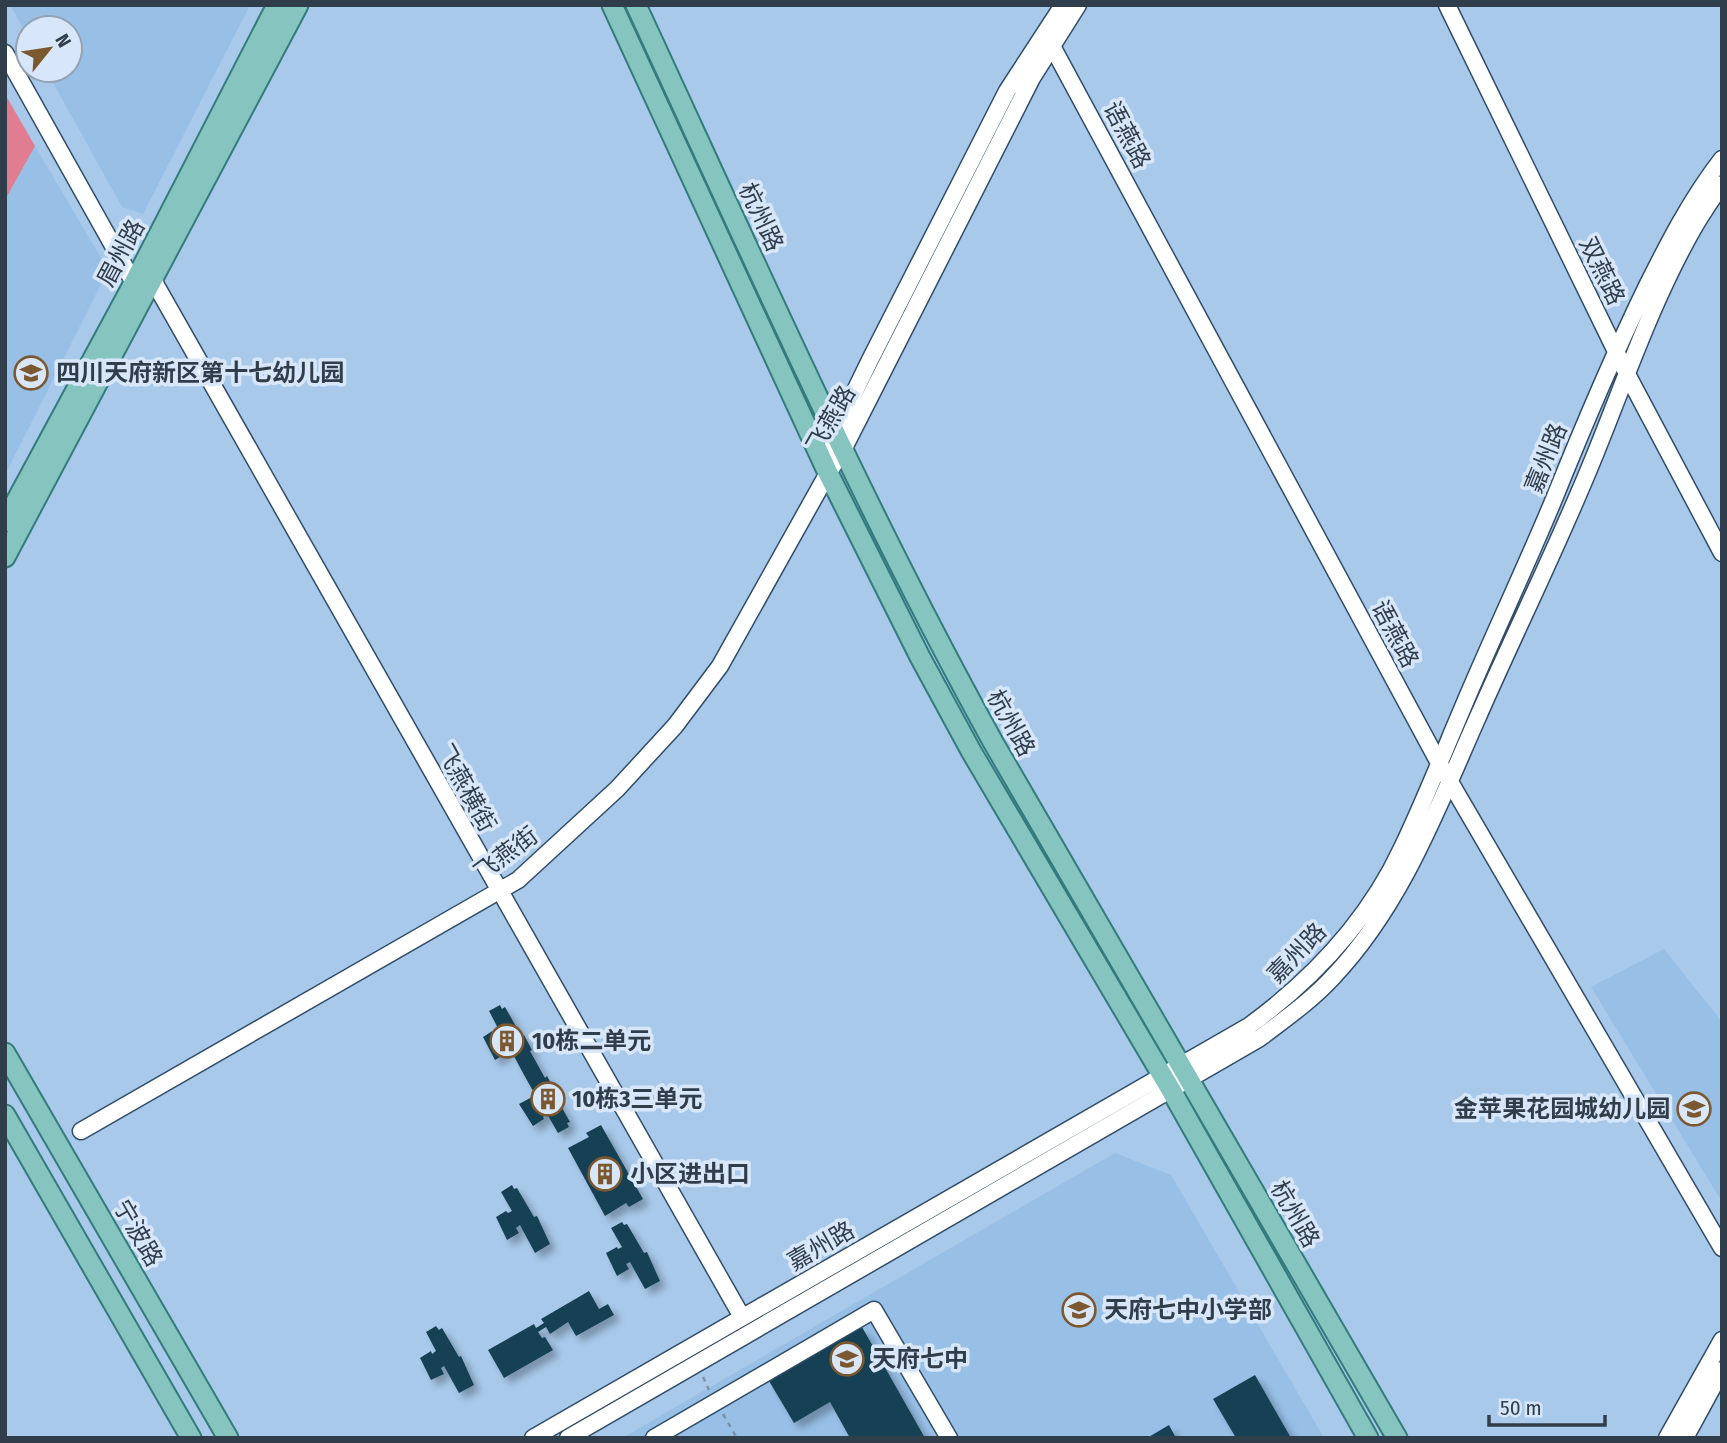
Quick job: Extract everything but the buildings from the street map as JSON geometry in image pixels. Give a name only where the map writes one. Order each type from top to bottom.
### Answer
[{"type":"main road","name":"眉州路","points":[[5,522],[143,282],[277,5]]},
{"type":"main road","points":[[5,557],[143,282],[298,5]]},
{"type":"main road","name":"杭州路","points":[[612,5],[828,473],[920,657],[965,740],[1166,1083],[1368,1438]]},
{"type":"main road","name":"杭州路","points":[[636,5],[842,452],[935,636],[1131,981],[1397,1438]]},
{"type":"main road","name":"宁波路","points":[[5,1053],[228,1438]]},
{"type":"main road","points":[[5,1115],[191,1438]]},
{"type":"street","name":"飞燕路","points":[[828,473],[842,452],[1032,78],[1063,5]]},
{"type":"street","name":"飞燕路","points":[[828,473],[835,432],[1007,91],[1078,5]]},
{"type":"street","name":"双燕路","points":[[1447,5],[1627,374],[1722,553]]},
{"type":"street","name":"语燕路","points":[[1049,39],[1439,763],[1722,1248]]},
{"type":"street","name":"飞燕横街","points":[[5,53],[143,282],[498,891],[742,1317]]},
{"type":"street","name":"嘉州路","points":[[1186,1072],[1283,1001],[1336,949],[1384,882],[1402,849],[1529,560],[1616,351],[1698,189],[1722,159]]},
{"type":"street","points":[[568,1438],[1166,1083],[1260,1038],[1332,978],[1360,945],[1393,897],[1451,783],[1593,460],[1668,278],[1693,228],[1722,184]]},
{"type":"street","name":"飞燕街","points":[[81,1131],[518,880],[617,789],[676,726],[720,666],[828,473]]},
{"type":"street","name":"嘉州路","points":[[533,1438],[742,1317],[1166,1083]]},
{"type":"street","points":[[654,1438],[874,1310],[950,1438]]},
{"type":"street","points":[[1667,1438],[1722,1340]]},
{"type":"street","points":[[1685,1438],[1722,1370]]},
{"type":"shaded area","points":[[10,5],[250,5],[143,214],[122,207],[54,84],[84,84],[84,14],[15,14]]},
{"type":"shaded area","points":[[5,94],[35,146],[5,200]]},
{"type":"shaded area","name":"四川天府新区第十七幼儿园","points":[[35,146],[108,270],[5,475],[5,200]]},
{"type":"shaded area","name":"金苹果花园城幼儿园","points":[[1664,949],[1722,1022],[1722,1198],[1591,987]]},
{"type":"shaded area","name":"天府七中小学部","points":[[1115,1153],[1171,1175],[1324,1438],[622,1438]]},
{"type":"place","name":"四川天府新区第十七幼儿园","points":[[31,373]]},
{"type":"place","name":"10栋二单元","points":[[507,1041]]},
{"type":"place","name":"10栋3三单元","points":[[548,1099]]},
{"type":"place","name":"金苹果花园城幼儿园","points":[[1694,1109]]},
{"type":"place","name":"小区进出口","points":[[605,1174]]},
{"type":"place","name":"天府七中小学部","points":[[1079,1310]]},
{"type":"place","name":"天府七中","points":[[847,1359]]}]
